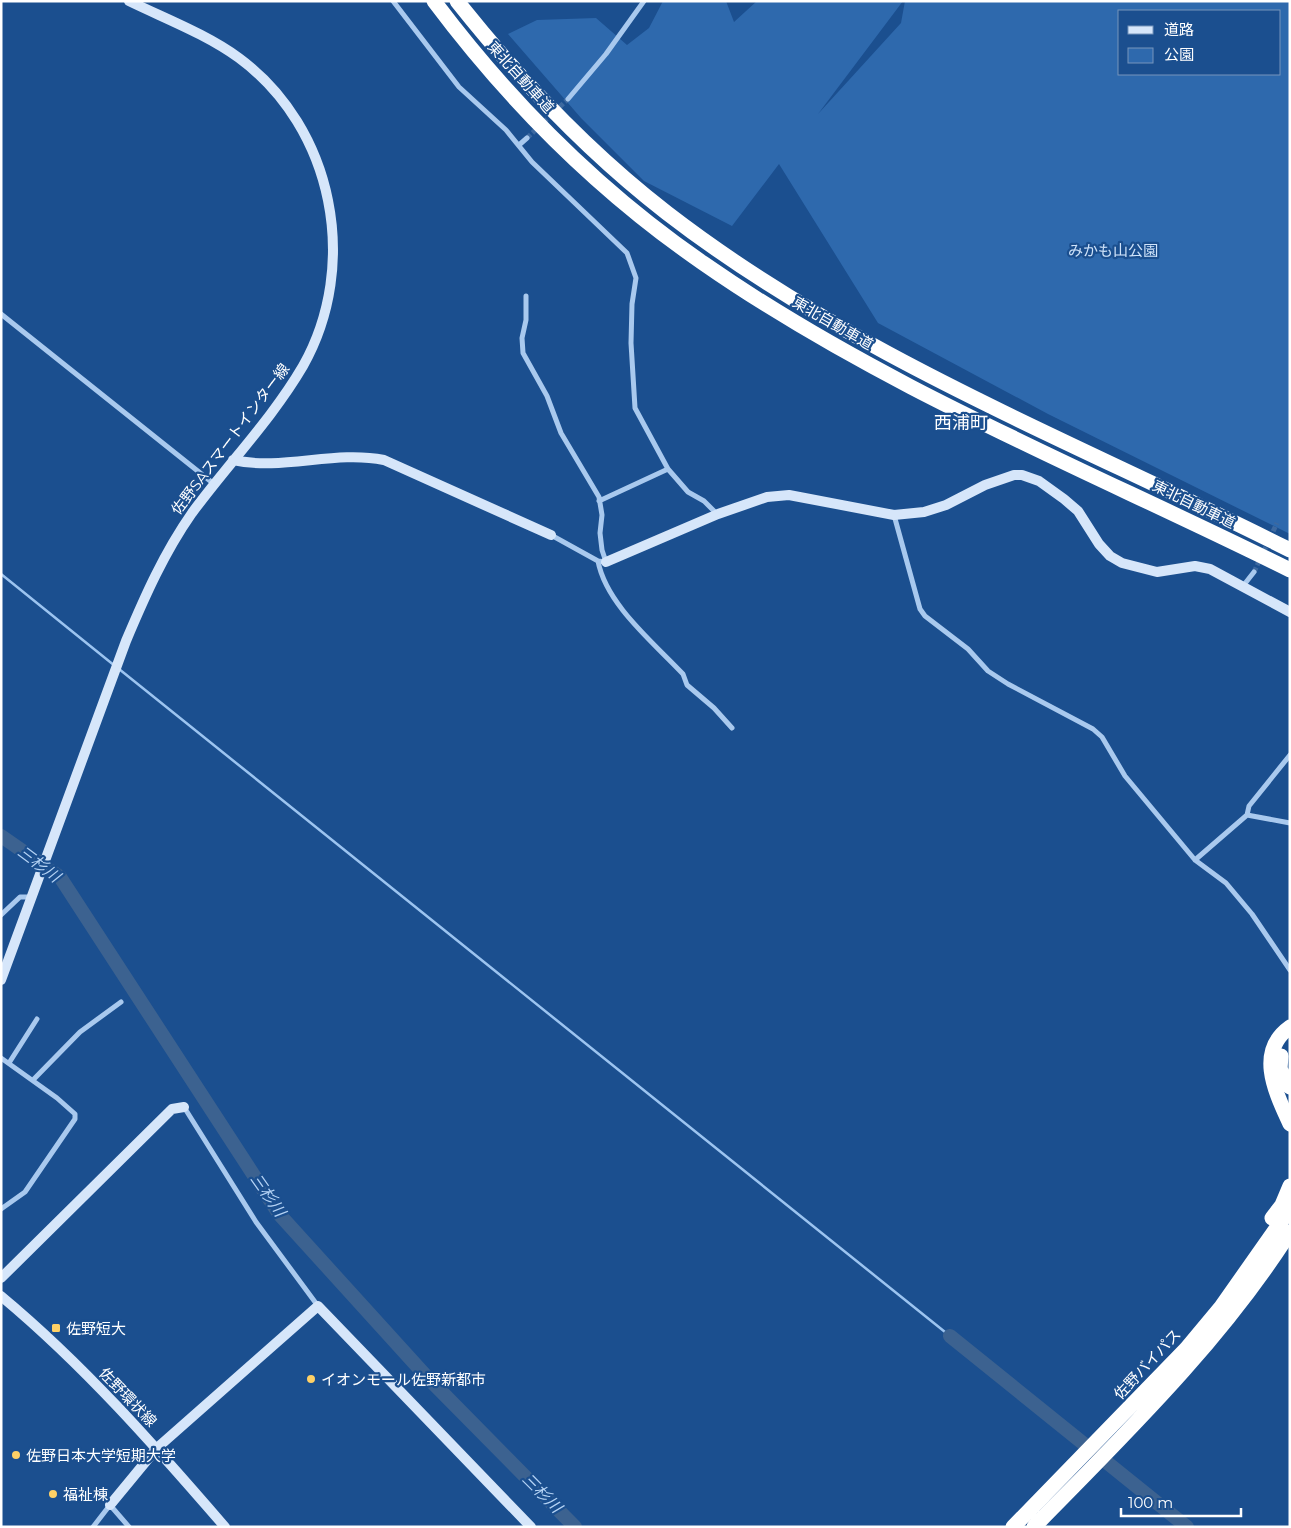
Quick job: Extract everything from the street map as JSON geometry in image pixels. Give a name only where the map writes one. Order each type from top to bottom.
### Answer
[{"type":"highway","name":"東北自動車道","points":[[434,1],[475,53],[546,131],[618,196],[702,262],[792,320],[887,373],[1290,570]]},
{"type":"highway","name":"東北自動車道","points":[[457,1],[519,75],[594,152],[666,213],[759,278],[853,334],[969,395],[1290,550]]},
{"type":"highway","points":[[1290,1027],[1279,1037],[1274,1045],[1270,1062],[1274,1086],[1290,1124]]},
{"type":"highway","points":[[1290,1039],[1280,1059],[1283,1077],[1290,1087]]},
{"type":"highway","points":[[1186,1349],[1205,1312],[1282,1204],[1290,1186]]},
{"type":"highway","name":"佐野バイパス","points":[[1111,1438],[1220,1307],[1290,1209]]},
{"type":"highway","name":"佐野バイパス","points":[[1034,1527],[1078,1472],[1111,1438],[1196,1358],[1240,1302],[1288,1235]]},
{"type":"highway","name":"佐野バイパス","points":[[1013,1527],[1078,1472]]},
{"type":"street","name":"佐野SAスマートインター線","points":[[33,897],[112,678],[159,565],[186,522],[290,386],[303,366],[320,328],[327,306],[334,257],[333,228],[322,174],[300,126],[266,82],[239,58],[215,43],[129,1]]},
{"type":"street","points":[[393,1],[459,87],[519,145],[532,162],[627,253],[636,278],[632,304],[631,343],[635,408],[668,469],[688,492],[704,501],[718,514]]},
{"type":"street","points":[[568,99],[606,54],[644,1]]},
{"type":"street","points":[[519,145],[527,138]]},
{"type":"street","points":[[526,296],[526,320],[522,338],[523,353],[547,396],[560,432],[599,500],[602,515],[600,532],[602,561],[600,574],[612,598],[683,674],[687,685],[714,708],[732,728]]},
{"type":"street","points":[[1,314],[214,485]]},
{"type":"street","points":[[233,460],[273,464],[365,456],[384,460],[551,535],[602,561],[754,501],[789,495],[894,515],[924,512],[946,505],[985,485],[1014,474],[1022,475],[1039,481],[1078,511],[1099,544],[1110,556],[1122,563],[1157,572],[1195,566],[1210,569],[1290,612]]},
{"type":"street","points":[[599,500],[668,469]]},
{"type":"street","points":[[894,515],[920,609],[925,616],[968,649],[988,671],[1008,684],[1093,729],[1102,737],[1125,776],[1195,860],[1226,883],[1252,914],[1290,970]]},
{"type":"street","points":[[1243,586],[1254,572]]},
{"type":"street","points":[[1195,860],[1247,815],[1249,806],[1290,755]]},
{"type":"street","points":[[1247,815],[1290,823]]},
{"type":"street","points":[[1,915],[20,897],[33,897],[1,980]]},
{"type":"street","points":[[33,1080],[80,1032],[121,1002]]},
{"type":"street","points":[[9,1063],[37,1019]]},
{"type":"street","points":[[1,1058],[70,1108],[75,1114],[75,1119],[25,1192],[1,1209]]},
{"type":"street","points":[[1,1278],[172,1109],[184,1107],[256,1222],[318,1306],[531,1527]]},
{"type":"street","name":"佐野環状線","points":[[1,1296],[68,1356],[157,1448],[225,1527]]},
{"type":"street","points":[[93,1527],[157,1448],[318,1306]]},
{"type":"street","points":[[110,1505],[128,1527]]},
{"type":"green space","name":"みかも山公園","points":[[663,1],[726,1],[734,22],[757,1],[903,1],[818,114],[901,23],[905,1],[1290,1],[1290,534],[1048,414],[878,323],[779,164],[732,226],[644,181],[581,118],[508,34],[537,20],[596,18],[627,45],[649,28]]},
{"type":"waterway","points":[[1,574],[115,666]]},
{"type":"waterway","points":[[119,669],[950,1336]]},
{"type":"waterway","name":"三杉川","points":[[1,836],[60,877],[279,1214],[426,1376],[575,1527]]},
{"type":"waterway","points":[[950,1336],[1187,1527]]},
{"type":"tunnel","points":[[527,138],[568,99]]},
{"type":"tunnel","points":[[1254,572],[1277,523]]},
{"type":"place","name":"佐野短大","points":[[56,1328]]},
{"type":"place","name":"イオンモール佐野新都市","points":[[311,1379]]},
{"type":"place","name":"佐野日本大学短期大学","points":[[16,1455]]},
{"type":"place","name":"福祉棟","points":[[53,1494]]},
{"type":"district","name":"西浦町","points":[[961,423]]}]
